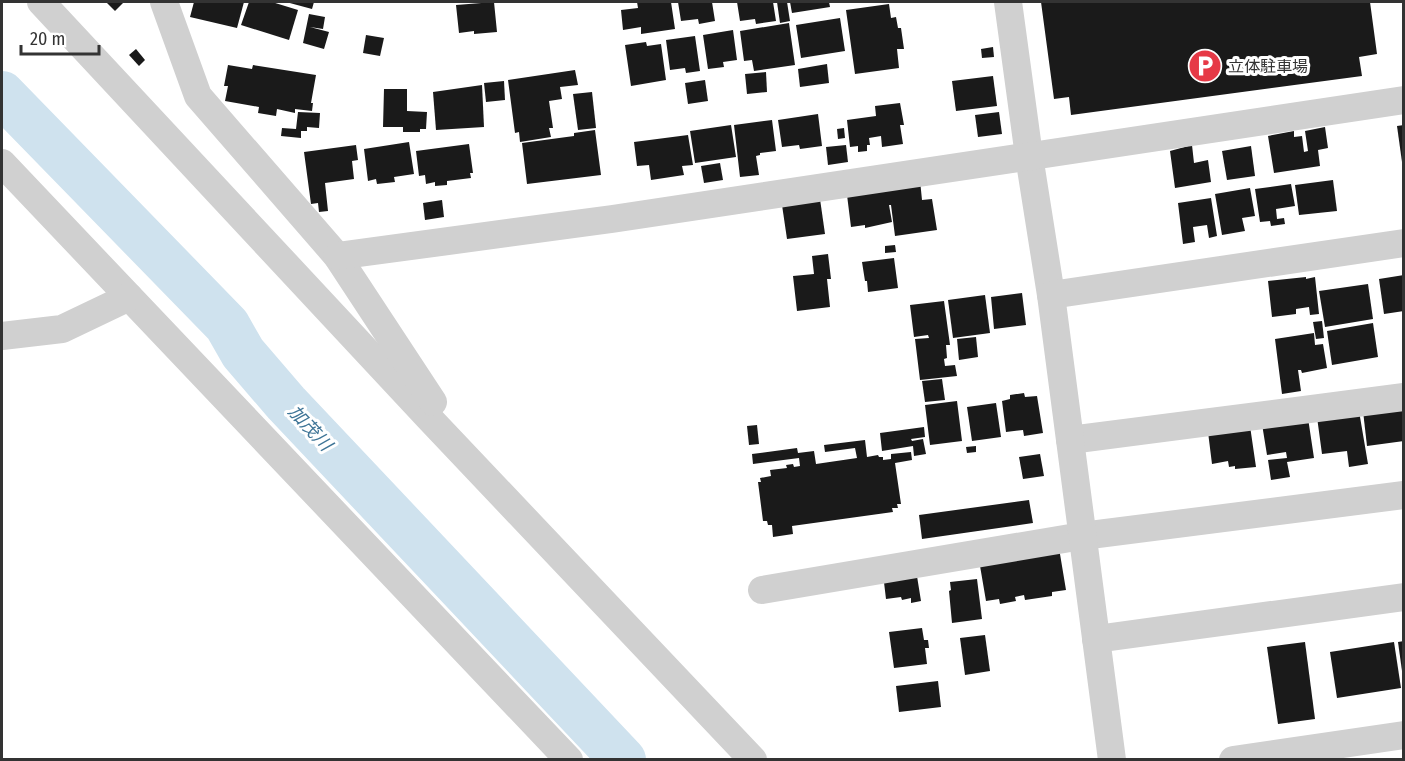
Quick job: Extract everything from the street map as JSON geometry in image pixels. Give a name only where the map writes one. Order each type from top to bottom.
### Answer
[{"type":"street","points":[[41,2],[428,417],[753,759]]},
{"type":"street","points":[[164,2],[198,96],[337,256],[435,405],[428,417]]},
{"type":"street","points":[[1008,2],[1051,295],[1112,759]]},
{"type":"street","points":[[337,256],[612,219],[1404,100]]},
{"type":"street","points":[[2,163],[569,759]]},
{"type":"street","points":[[1051,295],[1404,243]]},
{"type":"street","points":[[2,336],[62,329],[129,297]]},
{"type":"street","points":[[1070,440],[1404,397]]},
{"type":"street","points":[[762,590],[1082,536],[1404,495]]},
{"type":"street","points":[[1096,639],[1404,597]]},
{"type":"street","points":[[1233,759],[1404,735]]},
{"type":"building","points":[[106,2],[124,2],[115,11]]},
{"type":"building","points":[[194,2],[244,2],[237,28],[190,17]]},
{"type":"building","points":[[249,2],[272,2],[298,10],[289,40],[241,25]]},
{"type":"building","points":[[286,2],[314,2],[312,9]]},
{"type":"building","points":[[494,2],[497,32],[459,33],[456,5]]},
{"type":"building","points":[[637,2],[671,2],[675,29],[641,34],[641,27],[623,30],[621,10],[638,8]]},
{"type":"building","points":[[678,2],[712,2],[715,21],[699,24],[698,19],[681,21]]},
{"type":"building","points":[[737,2],[773,2],[776,21],[756,24],[755,19],[740,21]]},
{"type":"building","points":[[777,2],[787,2],[790,21],[780,23]]},
{"type":"building","points":[[790,2],[829,2],[830,7],[792,13]]},
{"type":"building","name":"立体駐車場","points":[[1041,2],[1370,2],[1377,54],[1359,57],[1362,76],[1071,115],[1069,97],[1054,99]]},
{"type":"building","points":[[889,4],[891,18],[896,17],[898,28],[901,28],[904,49],[897,49],[899,68],[855,74],[846,10]]},
{"type":"building","points":[[309,14],[325,17],[323,29],[310,27],[329,32],[324,49],[303,43]]},
{"type":"building","points":[[840,18],[845,51],[801,58],[796,25]]},
{"type":"building","points":[[789,23],[795,65],[754,71],[752,60],[744,61],[740,31]]},
{"type":"building","points":[[733,30],[737,60],[723,62],[724,67],[708,69],[703,35]]},
{"type":"building","points":[[366,35],[384,38],[380,56],[363,53]]},
{"type":"building","points":[[695,36],[700,71],[686,73],[685,68],[670,70],[666,40]]},
{"type":"building","points":[[646,42],[647,46],[661,44],[666,80],[631,86],[625,45]]},
{"type":"building","points":[[993,47],[994,57],[982,58],[981,49]]},
{"type":"building","points":[[136,49],[145,60],[139,66],[129,55]]},
{"type":"building","points":[[827,64],[829,83],[800,87],[798,69]]},
{"type":"building","points":[[228,65],[252,69],[253,65],[316,75],[311,103],[313,103],[312,111],[295,109],[295,113],[277,109],[276,116],[258,113],[259,107],[225,101],[228,86],[224,86]]},
{"type":"building","points":[[575,70],[578,85],[560,87],[562,99],[549,101],[553,128],[549,128],[551,137],[520,142],[519,132],[515,133],[508,80]]},
{"type":"building","points":[[766,72],[767,92],[747,94],[745,74]]},
{"type":"building","points":[[993,76],[997,106],[956,111],[952,81]]},
{"type":"building","points":[[705,80],[708,101],[688,104],[685,83]]},
{"type":"building","points":[[504,81],[505,100],[486,102],[484,83]]},
{"type":"building","points":[[482,85],[484,127],[436,130],[433,92]]},
{"type":"building","points":[[384,89],[407,89],[407,111],[427,112],[426,129],[420,129],[420,132],[403,132],[403,127],[383,127]]},
{"type":"building","points":[[592,92],[596,128],[578,130],[573,94]]},
{"type":"building","points":[[900,103],[904,125],[900,125],[903,144],[882,147],[881,136],[869,138],[870,145],[867,145],[867,151],[858,152],[858,146],[850,147],[847,120],[876,116],[875,106]]},
{"type":"building","points":[[298,112],[320,113],[319,128],[307,127],[307,131],[301,131],[301,138],[281,136],[282,128],[296,129]]},
{"type":"building","points":[[999,112],[1002,134],[978,137],[975,115]]},
{"type":"building","points":[[818,114],[822,146],[800,149],[799,145],[782,147],[778,120]]},
{"type":"building","points":[[772,120],[776,151],[760,153],[756,156],[759,175],[740,177],[734,125]]},
{"type":"building","points":[[731,125],[736,157],[695,163],[690,131]]},
{"type":"building","points":[[1404,125],[1404,162],[1402,162],[1397,126]]},
{"type":"building","points":[[1325,127],[1328,148],[1318,150],[1320,166],[1274,173],[1268,136],[1294,131],[1294,137],[1302,136],[1304,152],[1308,151],[1305,131]]},
{"type":"building","points":[[844,128],[845,138],[838,139],[837,129]]},
{"type":"building","points":[[595,130],[601,175],[527,184],[522,143],[574,136],[574,133]]},
{"type":"building","points":[[688,135],[693,165],[682,166],[684,175],[651,180],[649,165],[637,166],[634,142]]},
{"type":"building","points":[[409,142],[414,174],[394,177],[395,182],[377,184],[376,179],[368,181],[364,149]]},
{"type":"building","points":[[469,144],[473,173],[470,173],[471,178],[447,181],[447,185],[435,186],[435,182],[426,184],[425,175],[419,176],[416,151]]},
{"type":"building","points":[[356,145],[358,160],[352,161],[354,179],[325,183],[328,211],[319,212],[318,203],[311,204],[304,152]]},
{"type":"building","points":[[846,145],[848,162],[828,165],[826,147]]},
{"type":"building","points":[[1192,145],[1194,163],[1208,160],[1211,182],[1175,188],[1170,151]]},
{"type":"building","points":[[1251,146],[1255,176],[1227,180],[1222,151]]},
{"type":"building","points":[[720,163],[723,180],[704,183],[701,166]]},
{"type":"building","points":[[920,180],[922,200],[932,199],[937,230],[895,236],[891,205],[889,205],[892,222],[865,228],[865,225],[851,227],[847,195]]},
{"type":"building","points":[[1333,180],[1337,211],[1299,215],[1295,185]]},
{"type":"building","points":[[1291,184],[1295,206],[1276,209],[1277,219],[1284,218],[1285,224],[1271,226],[1270,221],[1260,222],[1255,189]]},
{"type":"building","points":[[1250,188],[1255,216],[1242,218],[1245,231],[1222,235],[1215,194]]},
{"type":"building","points":[[1211,198],[1217,236],[1209,238],[1207,225],[1193,227],[1195,242],[1183,244],[1178,203]]},
{"type":"building","points":[[820,199],[825,234],[787,239],[782,205]]},
{"type":"building","points":[[442,200],[444,217],[425,220],[423,203]]},
{"type":"building","points":[[895,245],[896,252],[885,253],[885,246]]},
{"type":"building","points":[[828,254],[831,279],[827,279],[830,307],[797,311],[793,276],[814,274],[812,256]]},
{"type":"building","points":[[894,258],[898,288],[868,292],[862,262]]},
{"type":"building","points":[[1404,275],[1404,311],[1384,314],[1379,279]]},
{"type":"building","points":[[1306,277],[1306,279],[1315,277],[1319,314],[1310,315],[1309,307],[1296,309],[1296,314],[1272,317],[1268,281]]},
{"type":"building","points":[[1368,284],[1373,319],[1325,327],[1319,291]]},
{"type":"building","points":[[1022,293],[1026,325],[994,329],[991,297]]},
{"type":"building","points":[[985,295],[990,333],[953,338],[948,300]]},
{"type":"building","points":[[944,301],[950,345],[946,345],[945,366],[955,365],[957,376],[920,380],[915,339],[929,338],[928,335],[914,337],[910,305]]},
{"type":"building","points":[[1322,321],[1324,338],[1316,339],[1313,322]]},
{"type":"building","points":[[1373,323],[1378,357],[1332,365],[1327,331]]},
{"type":"building","points":[[1314,333],[1315,345],[1323,344],[1327,368],[1302,373],[1298,370],[1301,391],[1282,394],[1275,339]]},
{"type":"building","points":[[976,337],[978,357],[959,360],[957,339]]},
{"type":"building","points":[[942,379],[945,400],[925,402],[922,381]]},
{"type":"building","points":[[1024,393],[1025,397],[1037,396],[1043,433],[1024,436],[1023,430],[1006,432],[1002,401],[1010,399],[1010,395]]},
{"type":"building","points":[[957,401],[962,441],[930,445],[925,405]]},
{"type":"building","points":[[996,403],[1001,437],[972,441],[967,407]]},
{"type":"building","points":[[1359,411],[1368,464],[1349,467],[1347,451],[1322,454],[1317,417]]},
{"type":"building","points":[[1363,411],[1404,411],[1404,441],[1367,446]]},
{"type":"building","points":[[1308,418],[1314,458],[1287,462],[1290,477],[1271,480],[1268,460],[1287,458],[1286,452],[1267,455],[1262,424]]},
{"type":"building","points":[[757,425],[759,444],[749,445],[747,426]]},
{"type":"building","points":[[1250,426],[1256,467],[1235,469],[1235,466],[1229,467],[1228,461],[1212,464],[1208,432]]},
{"type":"building","points":[[924,427],[925,437],[911,439],[912,441],[923,439],[926,454],[914,456],[913,446],[882,451],[880,433]]},
{"type":"building","points":[[865,440],[867,457],[878,455],[883,457],[883,460],[891,459],[891,454],[911,452],[912,460],[895,463],[901,504],[897,504],[898,508],[892,508],[893,512],[792,526],[793,534],[773,537],[772,525],[763,521],[758,482],[761,482],[760,478],[771,476],[770,470],[787,468],[786,465],[793,464],[794,467],[800,466],[799,458],[753,464],[752,454],[797,448],[798,453],[814,451],[816,464],[857,458],[855,448],[825,452],[824,445]]},
{"type":"building","points":[[976,446],[976,452],[967,453],[966,447]]},
{"type":"building","points":[[1040,454],[1044,476],[1023,479],[1019,457]]},
{"type":"building","points":[[1029,500],[1033,523],[922,539],[919,515]]},
{"type":"building","points":[[1059,548],[1066,590],[1052,592],[1052,596],[1025,600],[1024,595],[1015,597],[1016,601],[1000,604],[999,599],[986,601],[979,560]]},
{"type":"building","points":[[916,570],[921,601],[911,603],[911,598],[902,600],[901,597],[886,599],[883,574]]},
{"type":"building","points":[[977,579],[982,619],[952,623],[950,582]]},
{"type":"building","points":[[922,628],[924,640],[928,640],[929,648],[925,648],[927,664],[894,668],[889,632]]},
{"type":"building","points":[[985,635],[990,671],[965,675],[960,638]]},
{"type":"building","points":[[1404,641],[1404,671],[1402,671],[1398,642]]},
{"type":"building","points":[[1305,642],[1315,719],[1278,724],[1267,647]]},
{"type":"building","points":[[1394,642],[1401,688],[1337,698],[1330,652]]},
{"type":"building","points":[[938,681],[941,707],[899,712],[896,686]]},
{"type":"waterway","name":"加茂川","points":[[2,94],[227,325],[243,353],[286,403],[623,760]]},
{"type":"place","name":"立体駐車場","points":[[1205,66]]}]
